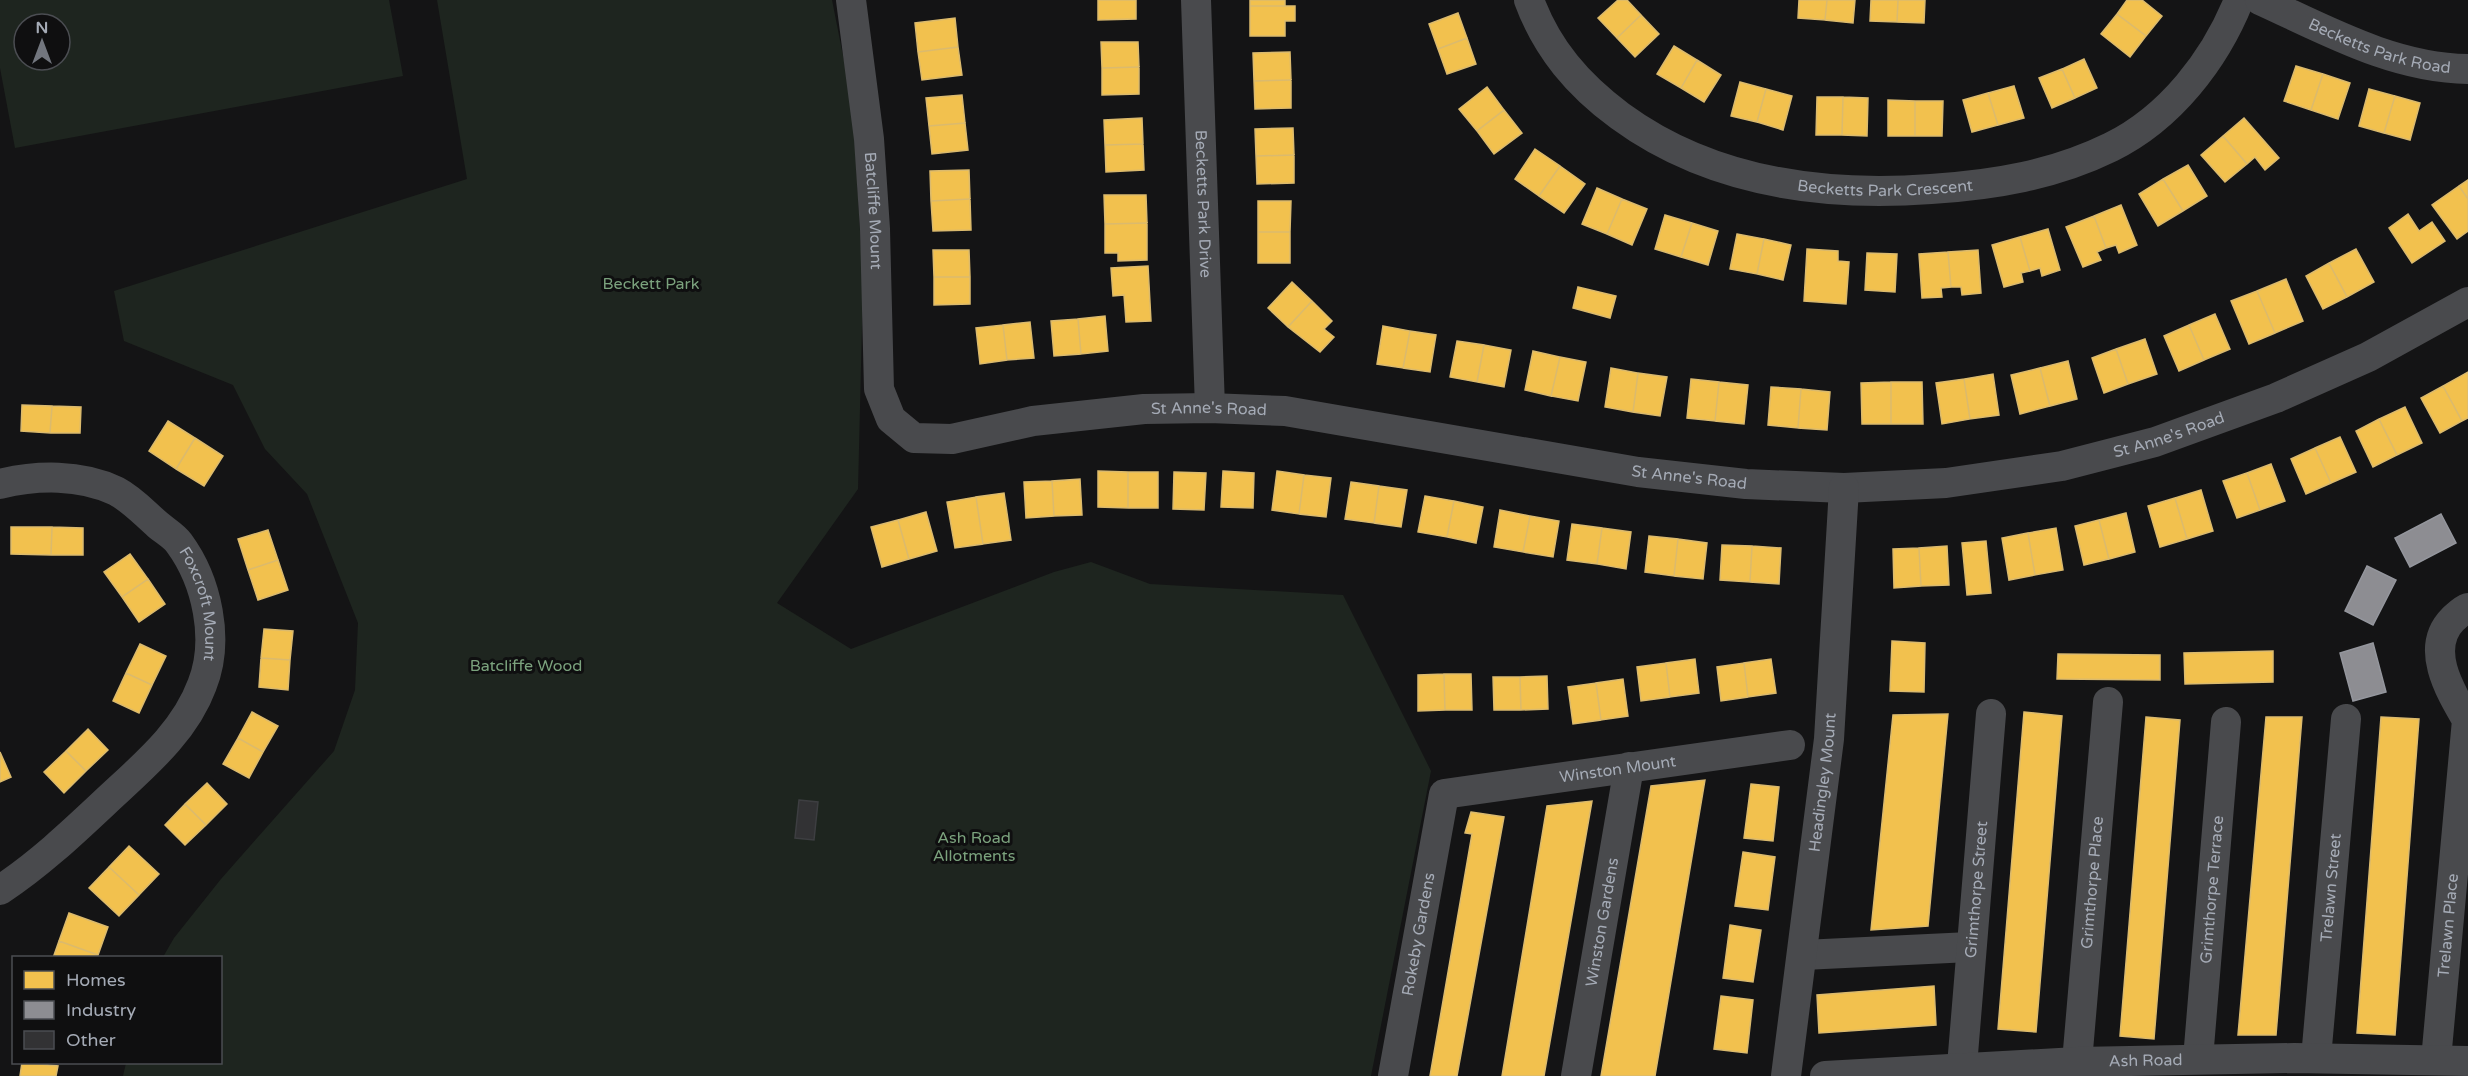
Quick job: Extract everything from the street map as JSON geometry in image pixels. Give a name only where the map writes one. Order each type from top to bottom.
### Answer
[{"type":"street","name":"Batcliffe Mount","points":[[851,0],[870,150],[875,229],[878,379],[883,403],[891,418]]},
{"type":"street","name":"Becketts Park Drive","points":[[1196,0],[1210,408]]},
{"type":"street","name":"Becketts Park Crescent","points":[[1529,0],[1552,49],[1574,76],[1602,102],[1641,131],[1680,153],[1719,169],[1783,184],[1860,191],[1974,186],[2019,180],[2073,164],[2112,147],[2144,127],[2206,65],[2229,26],[2239,0]]},
{"type":"street","name":"Becketts Park Road","points":[[2260,0],[2373,52],[2452,69],[2468,69]]},
{"type":"street","name":"St Anne's Road","points":[[891,418],[902,430],[914,438],[934,441],[1033,421],[1144,410],[1210,408],[1285,411],[1638,472],[1746,484],[1844,488],[1946,483],[2062,466],[2154,442],[2276,398],[2368,357],[2468,302]]},
{"type":"street","name":"Foxcroft Mount","points":[[0,484],[37,477],[63,477],[114,491],[140,507],[178,542],[205,594],[209,654],[203,685],[183,722],[150,761],[57,847],[0,890]]},
{"type":"street","name":"Headingley Mount","points":[[1786,1076],[1803,955],[1831,717],[1844,488]]},
{"type":"street","points":[[2467,720],[2447,686],[2439,648],[2445,628],[2468,608]]},
{"type":"street","name":"Grimthorpe Place","points":[[2077,1062],[2108,702]]},
{"type":"street","name":"Grimthorpe Street","points":[[1962,1066],[1990,714]]},
{"type":"street","name":"Trelawn Street","points":[[2302,1064],[2346,719]]},
{"type":"street","name":"Trelawn Place","points":[[2436,1060],[2467,720]]},
{"type":"street","name":"Grimthorpe Terrace","points":[[2198,1059],[2226,722]]},
{"type":"street","name":"Winston Mount","points":[[1444,794],[1790,745]]},
{"type":"street","name":"Winston Gardens","points":[[1576,1076],[1629,767]]},
{"type":"street","name":"Rokeby Gardens","points":[[1393,1076],[1444,794]]},
{"type":"street","points":[[1803,955],[1970,947]]},
{"type":"street","name":"Ash Road","points":[[1825,1076],[1962,1066],[2198,1059],[2302,1064],[2468,1061]]},
{"type":"green space","points":[[0,0],[389,0],[403,76],[15,148],[0,68]]},
{"type":"green space","points":[[437,0],[832,0],[853,106],[863,285],[858,489],[777,603],[851,649],[1054,572],[1091,562],[1150,584],[1343,595],[1431,771],[1371,1076],[123,1076],[126,1064],[222,1064],[222,956],[164,956],[174,938],[221,879],[334,751],[355,690],[358,623],[307,494],[265,449],[233,385],[124,341],[114,291],[467,179]]},
{"type":"building: Homes","points":[[1098,0],[1136,0],[1136,19],[1098,20]]},
{"type":"building: Homes","points":[[1250,0],[1285,0],[1285,6],[1250,6]]},
{"type":"building: Homes","points":[[1618,0],[1627,0],[1641,15],[1617,38],[1598,18]]},
{"type":"building: Homes","points":[[1799,0],[1827,0],[1825,20],[1798,18]]},
{"type":"building: Homes","points":[[1827,0],[1855,0],[1853,23],[1825,20]]},
{"type":"building: Homes","points":[[1871,0],[1898,0],[1897,22],[1870,21]]},
{"type":"building: Homes","points":[[1898,0],[1925,0],[1924,23],[1897,22]]},
{"type":"building: Homes","points":[[2127,0],[2142,0],[2162,16],[2146,36],[2117,14]]},
{"type":"building: Homes","points":[[1250,6],[1295,6],[1295,21],[1285,21],[1285,36],[1250,36]]},
{"type":"building: Homes","points":[[1458,13],[1467,38],[1438,49],[1429,24]]},
{"type":"building: Homes","points":[[2117,14],[2146,36],[2130,57],[2101,34]]},
{"type":"building: Homes","points":[[1641,15],[1659,34],[1635,57],[1617,38]]},
{"type":"building: Homes","points":[[955,18],[958,47],[918,52],[915,23]]},
{"type":"building: Homes","points":[[1467,38],[1476,64],[1447,74],[1438,49]]},
{"type":"building: Homes","points":[[1101,42],[1138,42],[1139,67],[1102,68]]},
{"type":"building: Homes","points":[[1674,46],[1697,60],[1681,88],[1657,74]]},
{"type":"building: Homes","points":[[958,47],[962,75],[922,80],[918,52]]},
{"type":"building: Homes","points":[[1290,52],[1291,80],[1254,81],[1253,53]]},
{"type":"building: Homes","points":[[2084,59],[2097,88],[2075,98],[2062,69]]},
{"type":"building: Homes","points":[[1697,60],[1721,75],[1704,102],[1681,88]]},
{"type":"building: Homes","points":[[2296,66],[2323,74],[2311,110],[2284,101]]},
{"type":"building: Homes","points":[[1139,67],[1139,94],[1102,95],[1102,68]]},
{"type":"building: Homes","points":[[2062,69],[2075,98],[2052,108],[2039,78]]},
{"type":"building: Homes","points":[[2323,74],[2350,83],[2338,119],[2311,110]]},
{"type":"building: Homes","points":[[1291,80],[1291,108],[1255,109],[1254,81]]},
{"type":"building: Homes","points":[[1740,82],[1766,89],[1757,122],[1731,116]]},
{"type":"building: Homes","points":[[2014,86],[2024,118],[1998,125],[1988,93]]},
{"type":"building: Homes","points":[[1487,87],[1504,110],[1477,131],[1459,109]]},
{"type":"building: Homes","points":[[1766,89],[1792,96],[1783,130],[1757,122]]},
{"type":"building: Homes","points":[[2369,89],[2395,96],[2384,133],[2359,126]]},
{"type":"building: Homes","points":[[1988,93],[1998,125],[1972,132],[1963,100]]},
{"type":"building: Homes","points":[[962,95],[965,123],[929,126],[926,98]]},
{"type":"building: Homes","points":[[2395,96],[2420,103],[2410,140],[2384,133]]},
{"type":"building: Homes","points":[[1817,97],[1843,97],[1842,135],[1816,135]]},
{"type":"building: Homes","points":[[1843,97],[1868,98],[1867,136],[1842,135]]},
{"type":"building: Homes","points":[[1888,100],[1915,101],[1915,136],[1888,136]]},
{"type":"building: Homes","points":[[1915,101],[1943,101],[1942,136],[1915,136]]},
{"type":"building: Homes","points":[[1504,110],[1522,133],[1494,154],[1477,131]]},
{"type":"building: Homes","points":[[1142,118],[1143,144],[1105,145],[1104,120]]},
{"type":"building: Homes","points":[[2244,118],[2279,158],[2265,170],[2255,157],[2247,164],[2223,136]]},
{"type":"building: Homes","points":[[965,123],[968,150],[932,154],[929,126]]},
{"type":"building: Homes","points":[[1293,128],[1294,155],[1256,156],[1255,129]]},
{"type":"building: Homes","points":[[2223,136],[2247,164],[2225,182],[2201,155]]},
{"type":"building: Homes","points":[[1143,144],[1144,170],[1106,172],[1105,145]]},
{"type":"building: Homes","points":[[1535,149],[1560,166],[1539,196],[1515,179]]},
{"type":"building: Homes","points":[[1294,155],[1294,183],[1257,184],[1256,156]]},
{"type":"building: Homes","points":[[2188,165],[2207,196],[2183,211],[2163,179]]},
{"type":"building: Homes","points":[[1560,166],[1585,184],[1564,213],[1539,196]]},
{"type":"building: Homes","points":[[969,170],[970,199],[931,201],[930,171]]},
{"type":"building: Homes","points":[[2163,179],[2183,211],[2158,226],[2139,194]]},
{"type":"building: Homes","points":[[2468,180],[2468,199],[2459,186]]},
{"type":"building: Homes","points":[[2459,186],[2468,199],[2468,231],[2457,239],[2432,205]]},
{"type":"building: Homes","points":[[1597,188],[1622,199],[1607,234],[1582,224]]},
{"type":"building: Homes","points":[[1104,195],[1146,195],[1147,223],[1105,224]]},
{"type":"building: Homes","points":[[970,199],[971,230],[933,231],[931,201]]},
{"type":"building: Homes","points":[[1622,199],[1647,209],[1632,245],[1607,234]]},
{"type":"building: Homes","points":[[1258,201],[1291,201],[1290,232],[1258,232]]},
{"type":"building: Homes","points":[[2121,205],[2137,245],[2119,253],[2116,245],[2106,248],[2094,216]]},
{"type":"building: Homes","points":[[2408,214],[2419,231],[2432,222],[2445,241],[2412,263],[2389,228]]},
{"type":"building: Homes","points":[[1665,215],[1692,223],[1681,257],[1655,249]]},
{"type":"building: Homes","points":[[2094,216],[2106,248],[2097,252],[2101,260],[2083,267],[2066,227]]},
{"type":"building: Homes","points":[[1147,223],[1147,260],[1118,261],[1118,253],[1105,253],[1105,224]]},
{"type":"building: Homes","points":[[1692,223],[1718,231],[1708,265],[1681,257]]},
{"type":"building: Homes","points":[[2048,229],[2060,270],[2042,276],[2040,268],[2030,271],[2020,237]]},
{"type":"building: Homes","points":[[1258,232],[1290,232],[1290,263],[1258,263]]},
{"type":"building: Homes","points":[[1737,234],[1764,239],[1757,274],[1730,269]]},
{"type":"building: Homes","points":[[2020,237],[2030,271],[2021,273],[2023,282],[2004,287],[1992,245]]},
{"type":"building: Homes","points":[[1764,239],[1791,245],[1783,280],[1757,274]]},
{"type":"building: Homes","points":[[1807,249],[1838,251],[1838,261],[1849,262],[1846,304],[1804,301]]},
{"type":"building: Homes","points":[[2356,249],[2374,282],[2347,297],[2329,263]]},
{"type":"building: Homes","points":[[933,250],[969,250],[970,277],[934,277]]},
{"type":"building: Homes","points":[[1978,250],[1981,293],[1962,295],[1961,287],[1951,287],[1948,252]]},
{"type":"building: Homes","points":[[1948,252],[1951,287],[1941,288],[1942,297],[1922,298],[1919,254]]},
{"type":"building: Homes","points":[[1867,253],[1897,254],[1895,292],[1865,290]]},
{"type":"building: Homes","points":[[2329,263],[2347,297],[2323,309],[2306,276]]},
{"type":"building: Homes","points":[[1148,266],[1151,321],[1126,322],[1124,295],[1113,296],[1111,268]]},
{"type":"building: Homes","points":[[934,277],[970,277],[970,304],[934,305]]},
{"type":"building: Homes","points":[[2286,279],[2303,321],[2275,333],[2257,291]]},
{"type":"building: Homes","points":[[1292,282],[1312,301],[1288,327],[1268,308]]},
{"type":"building: Homes","points":[[1578,287],[1616,296],[1610,318],[1573,308]]},
{"type":"building: Homes","points":[[2257,291],[2275,333],[2249,344],[2231,301]]},
{"type":"building: Homes","points":[[1312,301],[1332,321],[1324,329],[1334,337],[1320,352],[1288,327]]},
{"type":"building: Homes","points":[[2215,314],[2230,349],[2204,360],[2189,325]]},
{"type":"building: Homes","points":[[1105,316],[1108,351],[1081,354],[1078,319]]},
{"type":"building: Homes","points":[[1078,319],[1081,354],[1054,356],[1051,321]]},
{"type":"building: Homes","points":[[1030,322],[1034,358],[1007,360],[1003,325]]},
{"type":"building: Homes","points":[[1003,325],[1007,360],[980,364],[976,328]]},
{"type":"building: Homes","points":[[2189,325],[2204,360],[2179,371],[2164,336]]},
{"type":"building: Homes","points":[[1383,326],[1410,331],[1403,368],[1377,364]]},
{"type":"building: Homes","points":[[1410,331],[1436,335],[1430,372],[1403,368]]},
{"type":"building: Homes","points":[[2145,339],[2157,374],[2128,384],[2116,349]]},
{"type":"building: Homes","points":[[1457,341],[1484,345],[1477,382],[1450,377]]},
{"type":"building: Homes","points":[[1484,345],[1511,350],[1504,387],[1477,382]]},
{"type":"building: Homes","points":[[2116,349],[2128,384],[2104,393],[2092,358]]},
{"type":"building: Homes","points":[[1533,351],[1560,357],[1551,396],[1525,390]]},
{"type":"building: Homes","points":[[1560,357],[1586,362],[1578,401],[1551,396]]},
{"type":"building: Homes","points":[[2068,361],[2077,399],[2050,406],[2040,368]]},
{"type":"building: Homes","points":[[1611,368],[1638,373],[1633,412],[1605,407]]},
{"type":"building: Homes","points":[[2040,368],[2050,406],[2020,414],[2011,375]]},
{"type":"building: Homes","points":[[2468,372],[2468,418],[2462,421],[2443,386]]},
{"type":"building: Homes","points":[[1638,373],[1667,377],[1660,416],[1633,412]]},
{"type":"building: Homes","points":[[1993,374],[1999,415],[1970,419],[1964,379]]},
{"type":"building: Homes","points":[[1691,379],[1719,382],[1715,421],[1687,418]]},
{"type":"building: Homes","points":[[1964,379],[1970,419],[1942,424],[1936,383]]},
{"type":"building: Homes","points":[[1719,382],[1748,385],[1744,424],[1715,421]]},
{"type":"building: Homes","points":[[1891,382],[1922,382],[1923,424],[1891,424]]},
{"type":"building: Homes","points":[[1891,382],[1891,424],[1862,424],[1861,383]]},
{"type":"building: Homes","points":[[2443,386],[2462,421],[2440,433],[2421,398]]},
{"type":"building: Homes","points":[[1771,387],[1801,389],[1798,428],[1768,425]]},
{"type":"building: Homes","points":[[1801,389],[1830,392],[1827,430],[1798,428]]},
{"type":"building: Homes","points":[[22,405],[52,406],[50,433],[21,431]]},
{"type":"building: Homes","points":[[52,406],[81,407],[80,433],[50,433]]},
{"type":"building: Homes","points":[[2405,407],[2422,443],[2397,455],[2379,419]]},
{"type":"building: Homes","points":[[2379,419],[2397,455],[2373,467],[2356,431]]},
{"type":"building: Homes","points":[[168,421],[195,438],[176,469],[149,451]]},
{"type":"building: Homes","points":[[2340,437],[2356,472],[2331,483],[2315,448]]},
{"type":"building: Homes","points":[[195,438],[223,456],[204,486],[176,469]]},
{"type":"building: Homes","points":[[2315,448],[2331,483],[2306,494],[2291,459]]},
{"type":"building: Homes","points":[[2271,464],[2285,501],[2260,510],[2247,473]]},
{"type":"building: Homes","points":[[1098,471],[1128,472],[1128,508],[1098,507]]},
{"type":"building: Homes","points":[[1223,471],[1254,473],[1253,508],[1221,507]]},
{"type":"building: Homes","points":[[1277,471],[1304,475],[1299,514],[1272,510]]},
{"type":"building: Homes","points":[[1128,472],[1158,472],[1158,508],[1128,508]]},
{"type":"building: Homes","points":[[1174,472],[1206,473],[1204,510],[1173,509]]},
{"type":"building: Homes","points":[[2247,473],[2260,510],[2237,518],[2223,481]]},
{"type":"building: Homes","points":[[1304,475],[1331,478],[1326,517],[1299,514]]},
{"type":"building: Homes","points":[[1080,479],[1082,515],[1054,516],[1052,481]]},
{"type":"building: Homes","points":[[1052,481],[1054,516],[1026,518],[1024,482]]},
{"type":"building: Homes","points":[[1351,482],[1379,486],[1374,523],[1345,519]]},
{"type":"building: Homes","points":[[1379,486],[1407,490],[1401,527],[1374,523]]},
{"type":"building: Homes","points":[[2201,490],[2213,531],[2187,539],[2175,498]]},
{"type":"building: Homes","points":[[1004,493],[1011,540],[983,544],[976,497]]},
{"type":"building: Homes","points":[[1425,496],[1454,501],[1447,537],[1418,532]]},
{"type":"building: Homes","points":[[976,497],[983,544],[955,548],[947,502]]},
{"type":"building: Homes","points":[[2175,498],[2187,539],[2160,547],[2148,506]]},
{"type":"building: Homes","points":[[1454,501],[1483,507],[1476,543],[1447,537]]},
{"type":"building: Homes","points":[[1500,510],[1530,516],[1523,552],[1494,547]]},
{"type":"building: Homes","points":[[926,512],[937,551],[909,559],[898,520]]},
{"type":"building: Homes","points":[[2126,513],[2135,552],[2109,559],[2099,520]]},
{"type":"building: Homes","points":[[1530,516],[1559,521],[1553,557],[1523,552]]},
{"type":"building: Homes","points":[[898,520],[909,559],[882,567],[871,527]]},
{"type":"building: Homes","points":[[2099,520],[2109,559],[2084,565],[2075,526]]},
{"type":"building: Homes","points":[[1572,524],[1602,528],[1597,564],[1567,560]]},
{"type":"building: Homes","points":[[11,527],[52,527],[51,555],[11,554]]},
{"type":"building: Homes","points":[[52,527],[83,528],[83,555],[51,555]]},
{"type":"building: Homes","points":[[1602,528],[1631,532],[1626,569],[1597,564]]},
{"type":"building: Homes","points":[[2056,528],[2063,570],[2035,575],[2028,533]]},
{"type":"building: Homes","points":[[268,530],[278,560],[248,570],[238,539]]},
{"type":"building: Homes","points":[[2028,533],[2035,575],[2009,580],[2002,538]]},
{"type":"building: Homes","points":[[1649,536],[1678,539],[1674,576],[1645,572]]},
{"type":"building: Homes","points":[[1678,539],[1707,543],[1703,579],[1674,576]]},
{"type":"building: Homes","points":[[1986,541],[1991,593],[1967,595],[1962,543]]},
{"type":"building: Homes","points":[[1722,545],[1752,546],[1750,582],[1720,580]]},
{"type":"building: Homes","points":[[1752,546],[1781,548],[1779,584],[1750,582]]},
{"type":"building: Homes","points":[[1947,546],[1949,585],[1921,586],[1919,548]]},
{"type":"building: Homes","points":[[1919,548],[1921,586],[1894,588],[1893,549]]},
{"type":"building: Homes","points":[[130,554],[148,579],[122,597],[104,572]]},
{"type":"building: Homes","points":[[278,560],[288,590],[258,600],[248,570]]},
{"type":"building: Homes","points":[[148,579],[165,604],[139,622],[122,597]]},
{"type":"building: Homes","points":[[264,629],[293,631],[290,660],[261,658]]},
{"type":"building: Homes","points":[[1892,641],[1925,643],[1924,692],[1890,691]]},
{"type":"building: Homes","points":[[140,644],[166,656],[152,685],[126,673]]},
{"type":"building: Homes","points":[[2273,651],[2273,682],[2185,684],[2184,653]]},
{"type":"building: Homes","points":[[2058,654],[2160,655],[2160,680],[2057,679]]},
{"type":"building: Homes","points":[[261,658],[290,660],[288,690],[259,687]]},
{"type":"building: Homes","points":[[1695,659],[1699,693],[1670,697],[1666,663]]},
{"type":"building: Homes","points":[[1771,659],[1776,693],[1748,697],[1744,663]]},
{"type":"building: Homes","points":[[1666,663],[1670,697],[1641,701],[1637,667]]},
{"type":"building: Homes","points":[[1744,663],[1748,697],[1721,701],[1717,667]]},
{"type":"building: Homes","points":[[126,673],[152,685],[139,713],[113,701]]},
{"type":"building: Homes","points":[[1444,674],[1445,710],[1418,711],[1418,675]]},
{"type":"building: Homes","points":[[1444,674],[1471,674],[1472,710],[1445,710]]},
{"type":"building: Homes","points":[[1547,676],[1548,709],[1521,710],[1520,677]]},
{"type":"building: Homes","points":[[1493,677],[1520,677],[1521,710],[1494,710]]},
{"type":"building: Homes","points":[[1623,679],[1628,716],[1601,720],[1596,683]]},
{"type":"building: Homes","points":[[1596,683],[1601,720],[1573,724],[1568,687]]},
{"type":"building: Homes","points":[[252,712],[278,726],[263,752],[238,738]]},
{"type":"building: Homes","points":[[2024,712],[2062,716],[2036,1032],[1998,1029]]},
{"type":"building: Homes","points":[[1948,714],[1928,926],[1871,930],[1893,715]]},
{"type":"building: Homes","points":[[2146,717],[2180,720],[2154,1039],[2120,1036]]},
{"type":"building: Homes","points":[[2266,717],[2302,717],[2276,1035],[2238,1035]]},
{"type":"building: Homes","points":[[2381,717],[2419,719],[2395,1035],[2357,1033]]},
{"type":"building: Homes","points":[[88,729],[108,750],[86,771],[66,751]]},
{"type":"building: Homes","points":[[238,738],[263,752],[249,778],[223,764]]},
{"type":"building: Homes","points":[[66,751],[86,771],[64,793],[44,772]]},
{"type":"building: Homes","points":[[0,752],[11,777],[0,782]]},
{"type":"building: Homes","points":[[1705,780],[1655,1076],[1601,1076],[1651,786]]},
{"type":"building: Homes","points":[[207,783],[227,804],[206,825],[185,804]]},
{"type":"building: Homes","points":[[1751,784],[1779,787],[1773,841],[1744,838]]},
{"type":"building: Homes","points":[[1592,801],[1544,1076],[1502,1076],[1547,806]]},
{"type":"building: Homes","points":[[185,804],[206,825],[185,845],[165,825]]},
{"type":"building: Homes","points":[[1471,812],[1504,817],[1457,1076],[1430,1076],[1472,834],[1465,833]]},
{"type":"building: Homes","points":[[129,846],[159,874],[139,895],[109,867]]},
{"type":"building: Homes","points":[[1743,852],[1775,857],[1768,910],[1735,906]]},
{"type":"building: Homes","points":[[109,867],[139,895],[119,916],[89,888]]},
{"type":"building: Homes","points":[[69,913],[108,927],[98,955],[59,941]]},
{"type":"building: Homes","points":[[1730,925],[1761,930],[1753,982],[1723,978]]},
{"type":"building: Homes","points":[[59,941],[98,955],[98,956],[54,956]]},
{"type":"building: Homes","points":[[1934,986],[1936,1025],[1819,1033],[1817,995]]},
{"type":"building: Homes","points":[[1721,996],[1753,1000],[1747,1053],[1714,1049]]},
{"type":"building: Homes","points":[[22,1064],[58,1066],[56,1076],[20,1076]]},
{"type":"building: Industry","points":[[2441,514],[2456,543],[2410,567],[2395,538]]},
{"type":"building: Industry","points":[[2367,566],[2396,580],[2373,625],[2345,611]]},
{"type":"building: Industry","points":[[2373,643],[2386,692],[2353,701],[2340,653]]},
{"type":"building: Other","points":[[799,800],[818,802],[814,840],[795,838]]},
{"type":"park label","name":"Beckett Park","points":[[651,284]]},
{"type":"park label","name":"Batcliffe Wood","points":[[526,666]]},
{"type":"park label","name":"Ash Road Allotments","points":[[974,847]]}]
